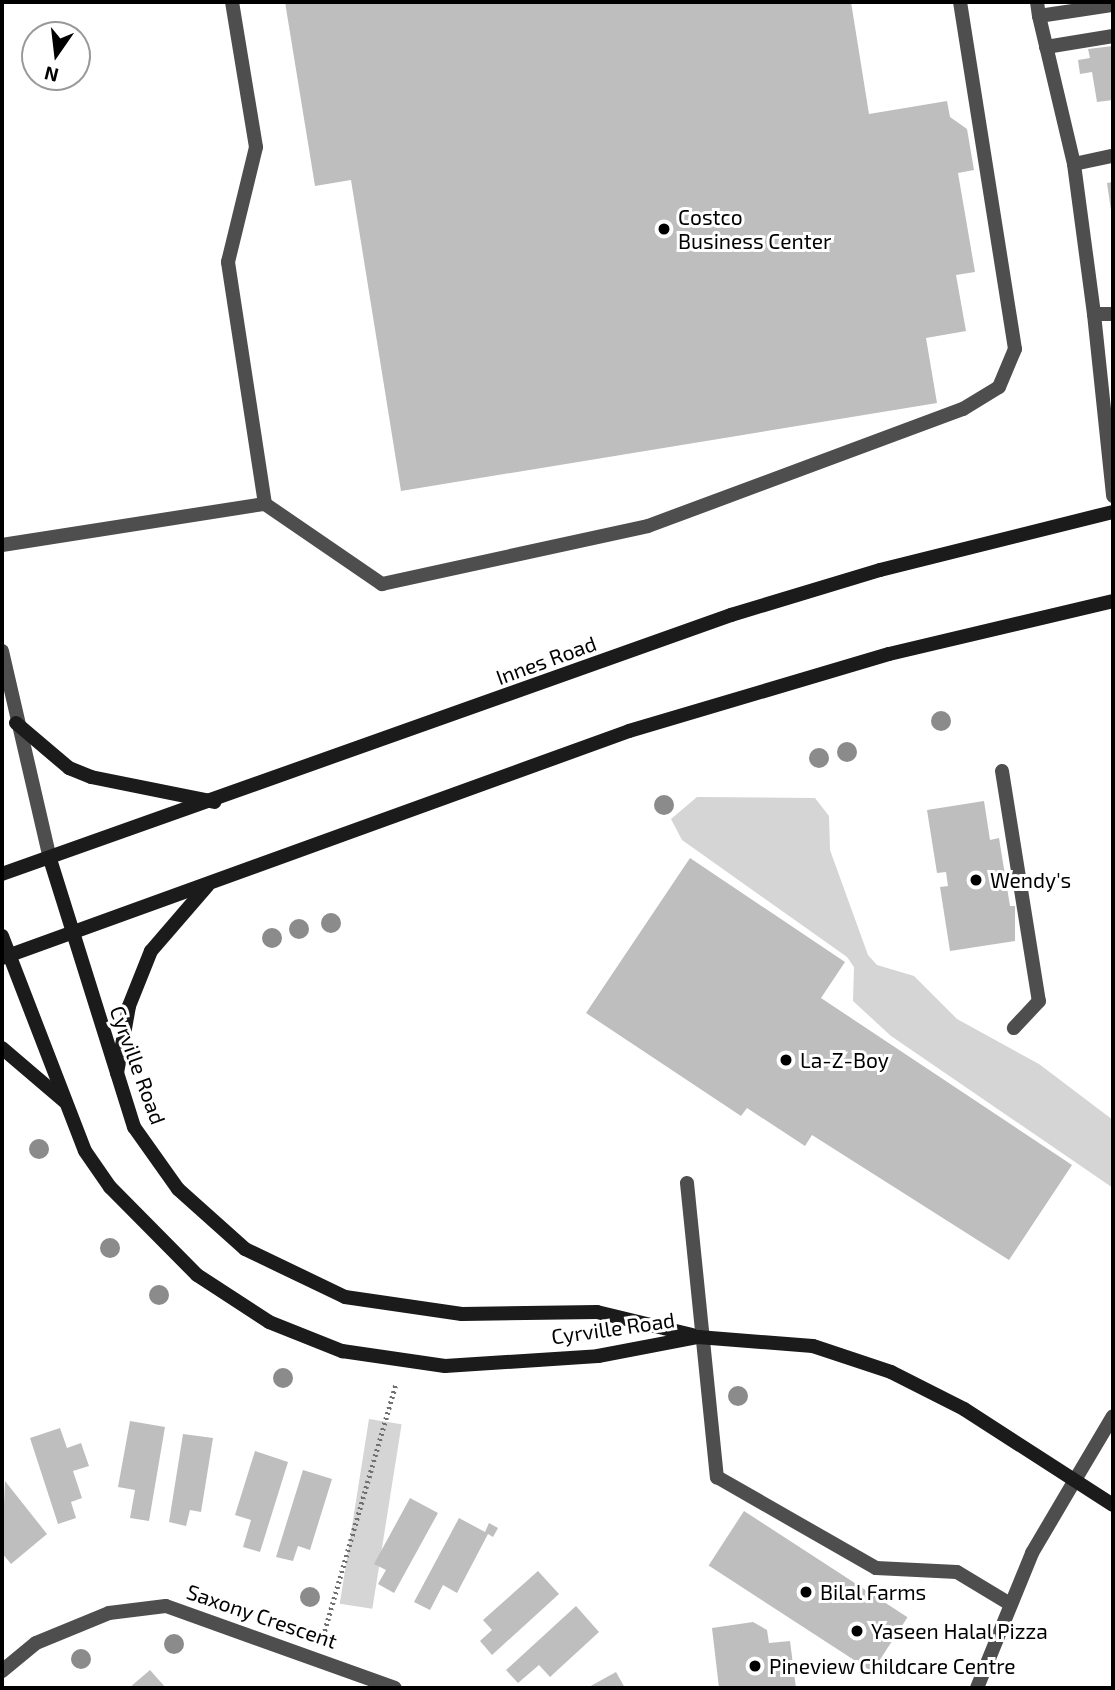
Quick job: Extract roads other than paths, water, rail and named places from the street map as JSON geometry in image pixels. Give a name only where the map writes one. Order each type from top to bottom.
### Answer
[{"type":"main road","name":"Innes Road","points":[[2,874],[217,803],[731,615],[880,570],[1113,512]]},
{"type":"main road","points":[[5,957],[629,731],[889,654],[1113,601]]},
{"type":"main road","points":[[16,723],[69,768],[91,777],[217,803]]},
{"type":"main road","name":"Cyrville Road","points":[[50,859],[134,1127],[178,1189],[245,1249],[295,1276],[377,1302],[462,1314],[597,1312],[698,1336],[813,1346],[891,1372],[964,1409],[1113,1505]]},
{"type":"main road","points":[[117,1076],[130,1006],[150,951],[209,884]]},
{"type":"main road","name":"Cyrville Road","points":[[2,936],[5,957],[65,1102],[110,1187],[197,1275],[269,1322],[342,1352],[445,1366],[598,1356],[698,1336]]},
{"type":"main road","points":[[2,1048],[65,1102]]},
{"type":"street","points":[[232,2],[256,147],[228,262],[265,504]]},
{"type":"street","points":[[2,545],[265,504],[382,584],[648,526],[962,409],[999,387],[1015,349],[960,2]]},
{"type":"street","points":[[1113,5],[1038,9],[1074,164],[1094,314],[1113,496]]},
{"type":"street","points":[[1046,47],[1113,36]]},
{"type":"street","points":[[1074,164],[1113,156]]},
{"type":"street","points":[[1094,314],[1113,314]]},
{"type":"street","name":"Cyrville Road","points":[[2,651],[16,723],[50,859]]},
{"type":"street","points":[[1002,771],[1040,1001],[1014,1028]]},
{"type":"street","points":[[687,1183],[698,1336],[717,1477],[876,1568],[957,1572],[1010,1604]]},
{"type":"street","points":[[977,1688],[1010,1604],[1075,1480],[1113,1416]]},
{"type":"street","name":"Saxony Crescent","points":[[2,1671],[36,1643],[109,1613],[166,1606],[316,1656],[395,1688]]},
{"type":"place","name":"Costco Business Center","points":[[664,229]]},
{"type":"place","name":"Wendy's","points":[[976,880]]},
{"type":"place","name":"La-Z-Boy","points":[[786,1060]]},
{"type":"place","name":"Bilal Farms","points":[[806,1592]]},
{"type":"place","name":"Yaseen Halal Pizza","points":[[857,1631]]},
{"type":"place","name":"Pineview Childcare Centre","points":[[755,1666]]}]
